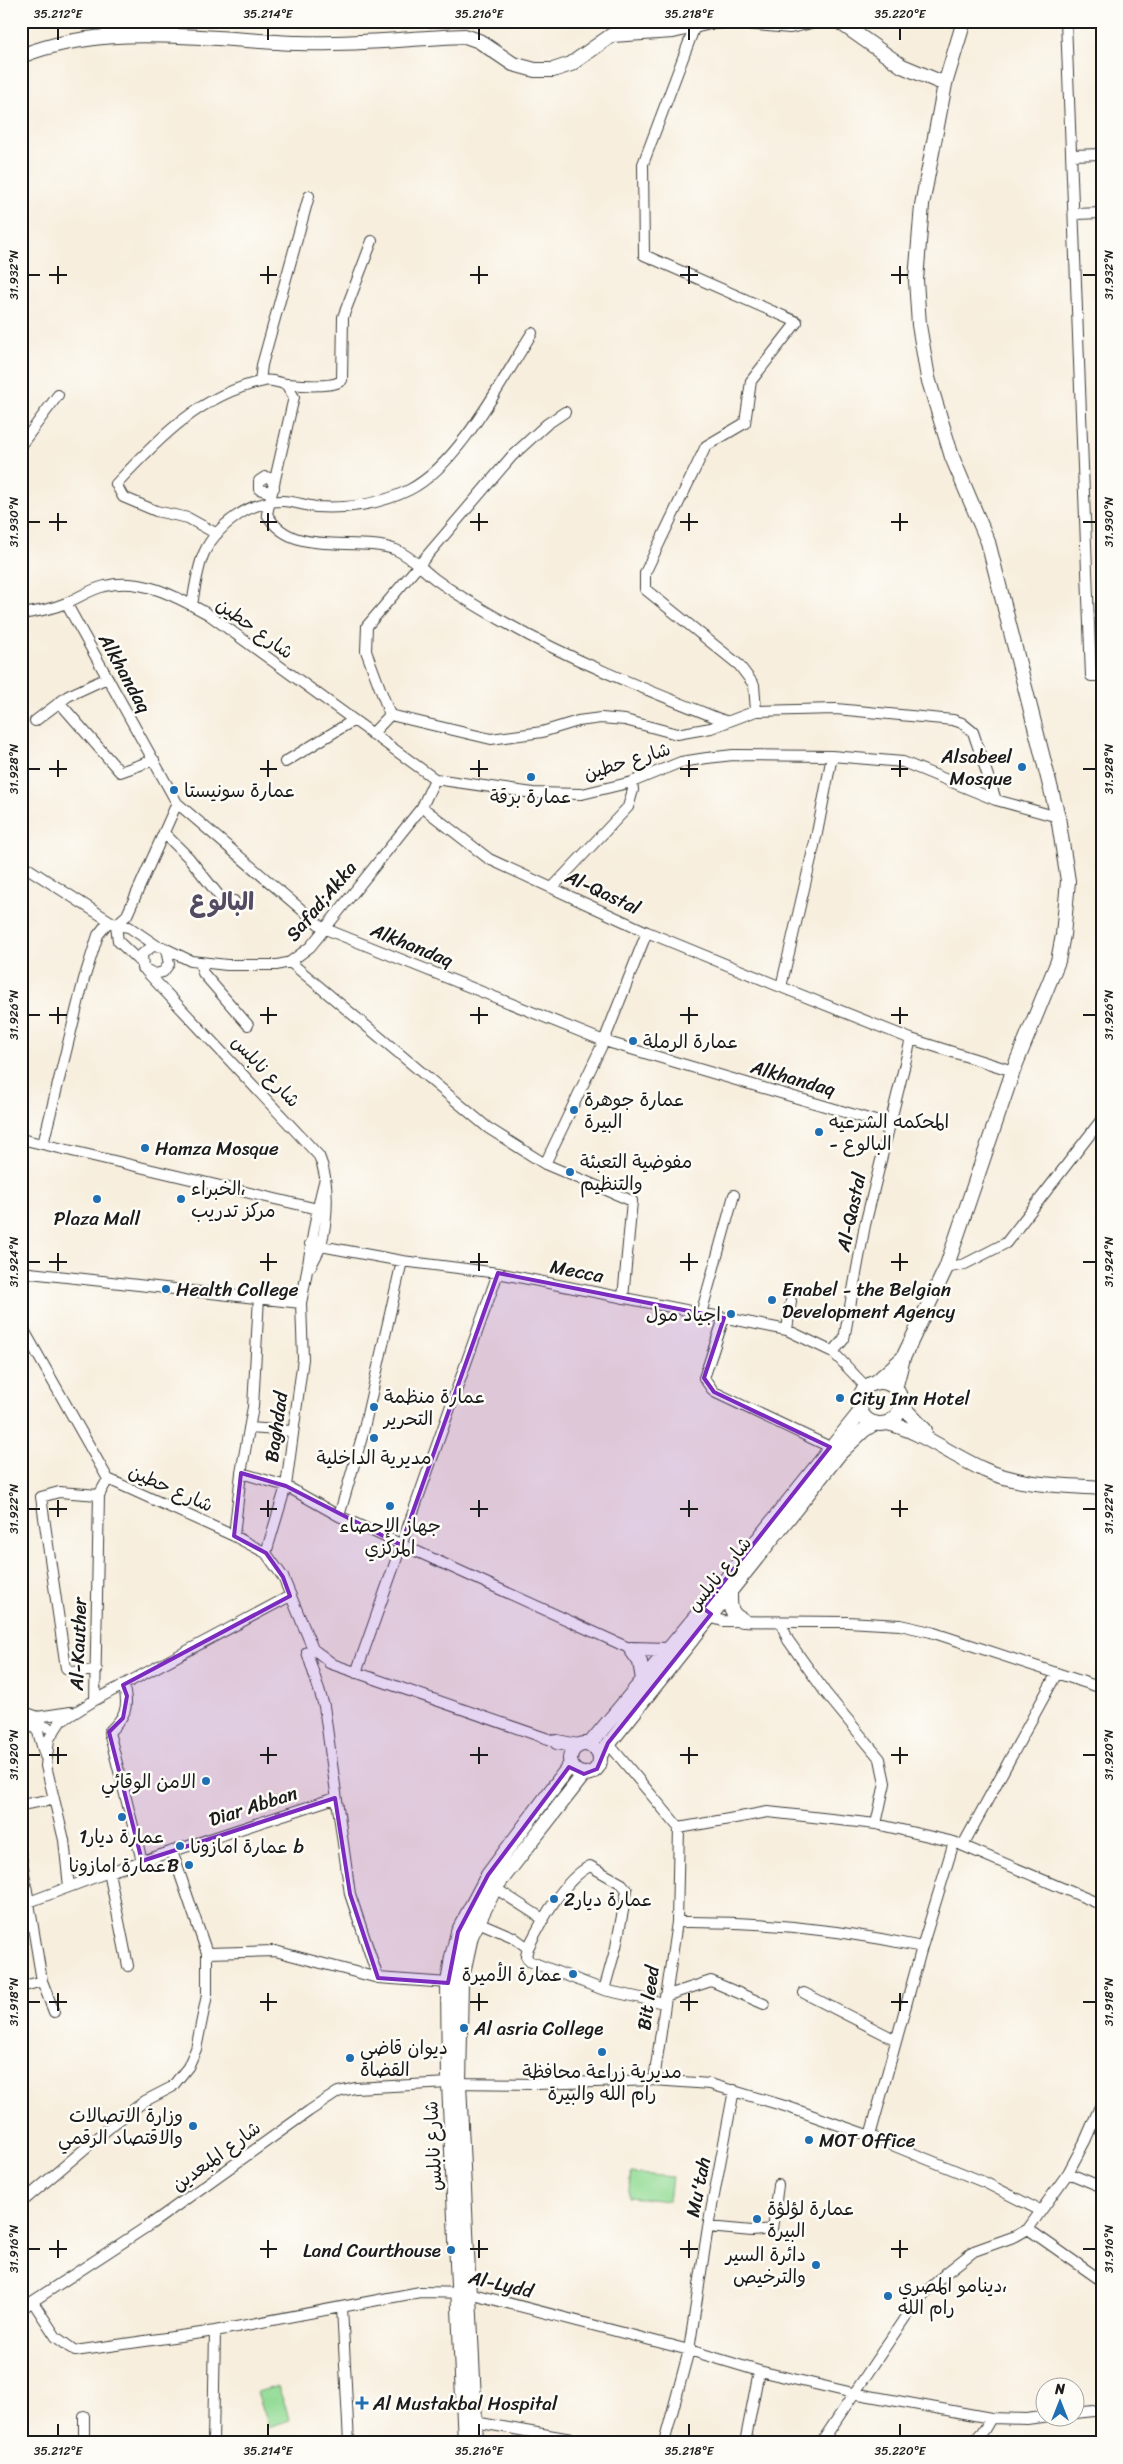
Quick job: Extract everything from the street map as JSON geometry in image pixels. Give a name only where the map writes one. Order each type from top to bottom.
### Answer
[{"type":"main road","points":[[21,56],[71,41],[133,35],[300,43],[371,43],[465,36],[480,41],[513,64],[536,70],[553,70],[571,64],[612,35],[673,32],[695,24],[724,21]]},
{"type":"main road","points":[[736,21],[790,26],[811,21]]},
{"type":"main road","points":[[838,21],[902,66],[945,84]]},
{"type":"main road","points":[[964,21],[945,84],[922,205],[916,280],[919,325],[928,378],[952,456],[988,542],[1058,818],[1068,881],[1063,935],[1058,961],[1013,1071],[946,1268],[903,1358],[895,1388],[901,1405],[926,1431],[972,1459],[1031,1478],[1102,1484]]},
{"type":"main road","points":[[903,1358],[871,1385],[860,1398],[860,1411],[864,1417],[881,1423],[907,1427],[944,1451],[989,1472],[1034,1484],[1102,1488]]},
{"type":"main road","points":[[871,1385],[885,1383],[895,1388]]},
{"type":"main road","points":[[881,1423],[897,1416],[901,1405]]},
{"type":"main road","name":"شارع نابلس","points":[[600,1755],[830,1447],[860,1411]]},
{"type":"main road","name":"شارع نابلس","points":[[584,1745],[669,1650],[707,1611],[730,1592],[840,1453],[864,1430],[881,1423]]},
{"type":"main road","points":[[730,1592],[732,1613],[743,1620]]},
{"type":"main road","points":[[631,1649],[669,1650]]},
{"type":"main road","points":[[631,1649],[640,1662],[644,1679]]},
{"type":"main road","points":[[557,1742],[596,1748],[600,1755],[597,1769],[584,1774],[576,1771],[557,1742]]},
{"type":"main road","points":[[570,1761],[572,1751],[584,1745]]},
{"type":"main road","name":"شارع نابلس","points":[[476,2443],[470,2421],[448,1983],[458,1932],[475,1897],[488,1875],[570,1761]]},
{"type":"main road","name":"شارع نابلس","points":[[454,2083],[461,1982],[471,1936],[495,1888],[584,1774]]},
{"type":"main road","name":"شارع نابلس","points":[[465,2443],[470,2421]]},
{"type":"street","points":[[1066,21],[1075,214],[1091,676],[1102,676]]},
{"type":"street","points":[[695,24],[644,164],[644,256],[797,322],[751,381],[745,423],[706,446],[645,573],[645,589],[739,666],[754,686],[756,711]]},
{"type":"street","points":[[1072,155],[1102,154]]},
{"type":"street","points":[[260,382],[262,365],[309,196]]},
{"type":"street","points":[[1075,214],[1102,213]]},
{"type":"street","points":[[217,534],[188,518],[156,511],[123,497],[116,484],[157,439],[199,407],[267,380],[286,384],[336,384],[342,380],[343,317],[372,241]]},
{"type":"street","points":[[262,478],[270,478],[278,498],[284,501],[316,507],[365,504],[410,490],[426,480],[470,432],[532,333]]},
{"type":"street","points":[[286,384],[294,397]]},
{"type":"street","points":[[310,384],[296,390],[274,487],[268,503],[267,514],[271,522],[279,530],[290,537],[388,548],[406,556],[437,581],[507,623],[590,666],[727,722]]},
{"type":"street","points":[[21,445],[58,395]]},
{"type":"street","points":[[390,715],[366,651],[365,636],[367,626],[512,456],[547,424],[565,412]]},
{"type":"street","points":[[268,503],[263,497],[258,484],[280,462]]},
{"type":"street","points":[[261,491],[268,492],[274,487]]},
{"type":"street","points":[[249,509],[261,491]]},
{"type":"street","points":[[192,605],[204,554],[217,534],[237,516],[249,509],[268,503],[284,501]]},
{"type":"street","name":"شارع حطين","points":[[21,614],[66,603],[105,586],[128,584],[153,588],[176,596],[208,614],[435,779],[533,793],[582,794],[632,782],[682,762],[707,758],[733,755],[832,756],[903,762],[996,800],[1058,818]]},
{"type":"street","name":"Alkhandaq","points":[[66,603],[178,803],[323,928],[604,1041],[889,1125]]},
{"type":"street","points":[[35,721],[68,696],[107,678]]},
{"type":"street","points":[[59,702],[120,772],[154,760]]},
{"type":"street","points":[[390,715],[491,739],[542,732],[578,721],[601,718],[625,720],[677,734],[711,728],[756,711],[836,709],[962,723],[968,727],[976,738],[996,800]]},
{"type":"street","points":[[372,734],[390,715]]},
{"type":"street","points":[[285,762],[354,720]]},
{"type":"street","points":[[781,987],[817,834],[832,756]]},
{"type":"street","name":"Safad;Akka","points":[[195,961],[277,966],[290,962],[310,947],[323,928],[422,808],[435,779]]},
{"type":"street","points":[[552,888],[628,807],[633,790],[632,782]]},
{"type":"street","points":[[43,1144],[84,979],[98,936],[126,915],[178,803]]},
{"type":"street","name":"Al-Qastal","points":[[422,808],[489,859],[647,932],[911,1039],[866,1225],[844,1340],[833,1352]]},
{"type":"street","points":[[164,834],[189,858],[224,902],[234,901]]},
{"type":"street","points":[[21,864],[113,923],[129,927],[162,948],[195,961],[248,1025]]},
{"type":"street","name":"شارع نابلس","points":[[113,923],[118,941],[143,967],[154,982],[169,994],[319,1156],[326,1179],[321,1209]]},
{"type":"street","points":[[264,965],[287,956],[323,928]]},
{"type":"street","points":[[545,1164],[604,1041],[647,932]]},
{"type":"street","points":[[162,948],[144,950],[143,967],[154,974],[195,961]]},
{"type":"street","points":[[162,948],[169,959],[165,983],[169,994]]},
{"type":"street","points":[[290,962],[488,1128],[545,1164],[632,1201],[623,1298]]},
{"type":"street","points":[[911,1039],[1013,1071]]},
{"type":"street","points":[[946,1268],[965,1264],[1006,1242],[1102,1119]]},
{"type":"street","points":[[21,1140],[321,1209]]},
{"type":"street","points":[[701,1314],[734,1195]]},
{"type":"street","points":[[308,1272],[310,1244],[321,1209]]},
{"type":"street","points":[[308,1272],[321,1246],[321,1209]]},
{"type":"street","name":"Mecca","points":[[310,1244],[402,1261],[498,1274],[787,1330],[833,1352]]},
{"type":"street","points":[[339,1516],[362,1437],[402,1261]]},
{"type":"street","points":[[21,1272],[301,1303]]},
{"type":"street","name":"Baghdad","points":[[266,1554],[286,1486],[303,1359],[301,1303],[308,1272]]},
{"type":"street","points":[[356,1672],[498,1274]]},
{"type":"street","points":[[234,1536],[241,1473],[253,1407],[259,1297]]},
{"type":"street","points":[[787,1330],[791,1302]]},
{"type":"street","points":[[724,1318],[704,1378],[714,1392],[830,1447]]},
{"type":"street","name":"شارع حطين","points":[[21,1325],[108,1479],[234,1536],[266,1554],[283,1577],[296,1609]]},
{"type":"street","points":[[833,1352],[871,1385]]},
{"type":"street","points":[[249,1428],[292,1432]]},
{"type":"street","points":[[241,1473],[286,1486],[339,1516],[631,1649]]},
{"type":"street","name":"Al-Kauther","points":[[57,1727],[76,1711],[95,1700],[99,1495],[108,1479]]},
{"type":"street","points":[[97,1670],[72,1672],[66,1668],[41,1497],[58,1492],[99,1495]]},
{"type":"street","points":[[95,1700],[290,1596]]},
{"type":"street","points":[[296,1609],[307,1652],[316,1660],[333,1664],[557,1742]]},
{"type":"street","points":[[296,1609],[300,1614],[316,1660],[317,1679],[324,1706],[335,1798],[350,1894],[378,1978]]},
{"type":"street","points":[[707,1611],[723,1621],[847,1622],[900,1625],[931,1632],[1102,1688]]},
{"type":"street","points":[[781,1622],[788,1640],[825,1692],[880,1759],[885,1783],[876,1824]]},
{"type":"street","points":[[317,1679],[320,1671],[326,1666],[333,1664]]},
{"type":"street","points":[[870,2136],[922,1947],[958,1844],[1057,1673]]},
{"type":"street","points":[[123,1685],[127,1696],[123,1718],[109,1732],[142,1861]]},
{"type":"street","points":[[21,1711],[29,1718],[38,1732],[46,1759],[64,1840],[69,1887],[25,1904]]},
{"type":"street","points":[[29,1718],[76,1711]]},
{"type":"street","points":[[29,1718],[57,1727],[49,1739],[46,1759]]},
{"type":"street","points":[[608,1743],[679,1828],[768,1812],[876,1824],[958,1844],[1102,1905]]},
{"type":"street","name":"Diar Abban","points":[[69,1887],[109,1872],[335,1798]]},
{"type":"street","points":[[21,1804],[54,1799]]},
{"type":"street","name":"Bit leed","points":[[654,2080],[664,1999],[678,1922],[679,1828]]},
{"type":"street","points":[[21,2203],[115,2123],[145,2101],[172,2087],[188,2067],[196,2049],[207,1995],[207,1953],[172,1851]]},
{"type":"street","points":[[21,1855],[25,1904],[42,1981],[54,2012]]},
{"type":"street","points":[[604,1990],[616,1947],[627,1890],[622,1884],[590,1866],[581,1871],[572,1881],[543,1919],[528,1948],[526,1956],[529,1961],[604,1990],[664,1999],[712,1981],[764,2004]]},
{"type":"street","points":[[109,1872],[128,1966]]},
{"type":"street","points":[[495,1888],[543,1919]]},
{"type":"street","points":[[478,1922],[513,1937],[528,1948]]},
{"type":"street","points":[[678,1922],[789,1925],[869,1936],[922,1947]]},
{"type":"street","points":[[207,1953],[275,1951],[378,1978],[448,1983]]},
{"type":"street","points":[[21,1987],[42,1981]]},
{"type":"street","points":[[804,1993],[896,2040]]},
{"type":"street","name":"شارع المبعدين","points":[[21,2309],[151,2224],[338,2092],[356,2088],[454,2083],[536,2084],[654,2080],[685,2081],[734,2090],[870,2136],[986,2183],[1041,2211]]},
{"type":"street","name":"Mu'tah","points":[[664,2443],[689,2350],[708,2227],[734,2090]]},
{"type":"street","points":[[821,2443],[906,2316],[946,2273],[974,2251],[1016,2236],[1028,2229],[1068,2173],[1085,2141],[1102,2102]]},
{"type":"street","points":[[1068,2173],[1102,2187]]},
{"type":"street","points":[[708,2227],[752,2231],[772,2229],[778,2185]]},
{"type":"street","points":[[1028,2229],[1102,2281]]},
{"type":"street","name":"Al-Lydd","points":[[33,2302],[56,2337],[75,2351],[215,2331],[420,2292],[464,2293],[689,2350],[759,2371],[853,2393],[990,2418],[1036,2418]]},
{"type":"street","points":[[342,2307],[349,2443]]},
{"type":"street","points":[[213,2443],[215,2331]]},
{"type":"street","points":[[745,2443],[759,2371]]},
{"type":"street","points":[[1086,2412],[1102,2410]]},
{"type":"street","points":[[84,2416],[84,2443]]},
{"type":"street","points":[[972,2443],[984,2430],[990,2418]]},
{"type":"street","points":[[470,2421],[594,2443]]},
{"type":"highlighted area","points":[[498,1273],[724,1318],[704,1378],[714,1392],[830,1447],[703,1608],[711,1614],[608,1743],[597,1769],[584,1774],[569,1767],[488,1875],[458,1932],[448,1983],[378,1978],[350,1894],[335,1798],[142,1861],[109,1732],[123,1718],[127,1696],[123,1685],[290,1596],[283,1577],[266,1553],[234,1536],[241,1473],[286,1486],[401,1545]]},
{"type":"green space","points":[[631,2173],[672,2177],[669,2201],[628,2197]]},
{"type":"green space","points":[[278,2386],[290,2420],[269,2427],[257,2392]]},
{"type":"place","name":"Alsabeel Mosque","points":[[1022,767]]},
{"type":"place","name":"عمارة برقة","points":[[531,777]]},
{"type":"place","name":"عمارة سونيستا","points":[[174,790]]},
{"type":"place","name":"عمارة الرملة","points":[[633,1041]]},
{"type":"place","name":"عمارة جوهرة البيرة","points":[[574,1110]]},
{"type":"place","name":"المحكمه الشرعيه - البالوع","points":[[819,1132]]},
{"type":"place","name":"Hamza Mosque","points":[[145,1148]]},
{"type":"place","name":"مفوضية التعبئة والتنظيم","points":[[570,1172]]},
{"type":"place","name":"Plaza Mall","points":[[97,1199]]},
{"type":"place","name":"الخبراء، مركز تدريب","points":[[181,1199]]},
{"type":"place","name":"Health College","points":[[166,1289]]},
{"type":"place","name":"Enabel - the Belgian Development Agency","points":[[772,1300]]},
{"type":"place","name":"اجياد مول","points":[[731,1314]]},
{"type":"place","name":"City Inn Hotel","points":[[840,1398]]},
{"type":"place","name":"عمارة منظمة التحرير","points":[[374,1407]]},
{"type":"place","name":"مديرية الداخلية","points":[[374,1438]]},
{"type":"place","name":"جهاز الإحصاء المركزي","points":[[390,1506]]},
{"type":"place","name":"الامن الوقائي","points":[[206,1781]]},
{"type":"place","name":"عمارة ديار1","points":[[122,1817]]},
{"type":"place","name":"عمارة امازونا b","points":[[180,1846]]},
{"type":"place","name":"عمارة امازوناB","points":[[189,1865]]},
{"type":"place","name":"عمارة ديار2","points":[[554,1899]]},
{"type":"place","name":"عمارة الأميرة","points":[[573,1974]]},
{"type":"place","name":"Al asria College","points":[[464,2028]]},
{"type":"place","name":"مديرية زراعة محافظة رام الله والبيرة","points":[[602,2052]]},
{"type":"place","name":"ديوان قاضي القضاة","points":[[350,2058]]},
{"type":"place","name":"وزارة الاتصالات والاقتصاد الرقمي","points":[[193,2126]]},
{"type":"place","name":"MOT Office","points":[[809,2140]]},
{"type":"place","name":"عمارة لؤلؤة البيرة","points":[[757,2219]]},
{"type":"place","name":"Land Courthouse","points":[[451,2250]]},
{"type":"place","name":"دائرة السير والترخيص","points":[[816,2265]]},
{"type":"place","name":"دينامو المصري، رام الله","points":[[888,2296]]},
{"type":"place","name":"Al Mustakbal Hospital","points":[[362,2403]]},
{"type":"district","name":"البالوع","points":[[222,902]]}]
